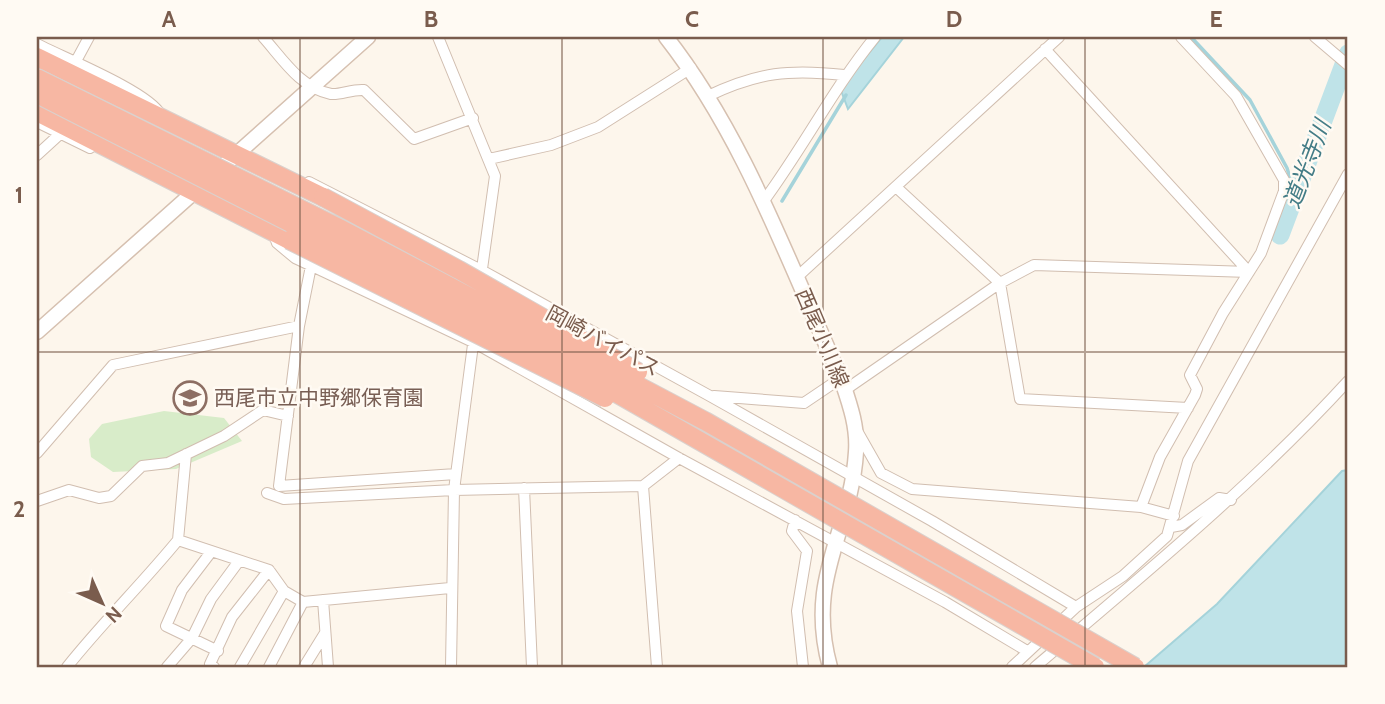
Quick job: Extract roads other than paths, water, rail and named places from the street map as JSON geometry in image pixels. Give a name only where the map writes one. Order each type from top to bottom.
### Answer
[{"type":"highway","points":[[37,57],[323,197],[572,334],[699,409],[705,421]]},
{"type":"highway","name":"岡崎バイパス","points":[[37,78],[339,228],[705,421],[1135,667]]},
{"type":"highway","name":"岡崎バイパス","points":[[37,94],[355,253],[546,353],[1094,667]]},
{"type":"highway","points":[[37,112],[645,417],[660,417]]},
{"type":"main road","points":[[37,332],[368,37]]},
{"type":"main road","name":"西尾小川線","points":[[666,37],[691,68],[727,126],[843,384],[856,428],[853,476],[834,540],[821,603],[822,630],[830,667]]},
{"type":"street","points":[[75,63],[89,37]]},
{"type":"street","points":[[263,37],[299,78],[312,87],[333,94],[364,90],[414,139],[474,118]]},
{"type":"street","points":[[438,37],[474,118],[495,176],[454,490],[450,588],[451,667]]},
{"type":"street","points":[[763,202],[793,161],[844,75],[875,37]]},
{"type":"street","points":[[796,278],[1059,37]]},
{"type":"street","points":[[1141,507],[1160,457],[1197,390],[1190,375],[1261,253],[1284,191],[1284,180],[1236,96],[1181,37]]},
{"type":"street","points":[[1315,37],[1344,63]]},
{"type":"street","points":[[37,44],[153,103],[155,115]]},
{"type":"street","points":[[1045,48],[1249,272]]},
{"type":"street","points":[[489,159],[551,145],[598,127],[691,68]]},
{"type":"street","points":[[708,96],[743,79],[766,75],[809,71],[844,75]]},
{"type":"street","points":[[37,122],[139,173],[157,174]]},
{"type":"street","points":[[37,155],[60,134]]},
{"type":"street","points":[[273,173],[291,175],[324,187],[481,270],[853,476],[1076,607]]},
{"type":"street","points":[[1012,667],[1076,607],[1123,576],[1167,536],[1188,461],[1348,174]]},
{"type":"street","points":[[896,187],[1000,283],[1020,399],[1188,408]]},
{"type":"street","points":[[273,230],[277,243],[312,266],[473,342],[679,458],[834,540],[1027,652]]},
{"type":"street","points":[[710,396],[804,403],[843,384],[1034,264],[1045,262],[1249,272]]},
{"type":"street","points":[[312,266],[299,326],[279,486],[456,474]]},
{"type":"street","points":[[37,453],[113,365],[299,326]]},
{"type":"street","points":[[1035,667],[1231,500],[1290,445],[1348,381]]},
{"type":"street","points":[[37,501],[69,490],[99,498],[111,496],[142,466],[169,463],[224,436],[263,410],[288,416]]},
{"type":"street","points":[[856,428],[881,473],[912,489],[1141,507],[1174,516]]},
{"type":"street","points":[[67,667],[101,624],[141,584],[178,540],[186,454]]},
{"type":"street","points":[[267,493],[284,499],[454,490],[643,486],[679,458]]},
{"type":"street","points":[[643,486],[657,667]]},
{"type":"street","points":[[524,488],[532,667]]},
{"type":"street","points":[[1171,527],[1182,525],[1219,498],[1231,500]]},
{"type":"street","points":[[795,520],[792,531],[807,551],[797,611],[803,667]]},
{"type":"street","points":[[178,540],[269,570],[284,591],[303,602],[450,588]]},
{"type":"street","points":[[211,552],[182,590],[166,626],[218,651]]},
{"type":"street","points":[[167,667],[192,638],[211,599],[240,561]]},
{"type":"street","points":[[210,666],[232,617],[269,570]]},
{"type":"street","points":[[240,667],[284,591]]},
{"type":"street","points":[[323,600],[328,667]]},
{"type":"street","points":[[269,667],[303,602]]},
{"type":"street","points":[[304,667],[325,633]]},
{"type":"water","points":[[882,37],[904,37],[848,109],[840,88]]},
{"type":"water","points":[[1348,470],[1348,667],[1144,667],[1217,604],[1342,471]]},
{"type":"waterway","points":[[1191,37],[1250,100],[1287,168],[1295,194]]},
{"type":"waterway","name":"道光寺川","points":[[1280,235],[1348,54]]},
{"type":"waterway","points":[[782,201],[846,95]]},
{"type":"place","name":"西尾市立中野郷保育園","points":[[190,398]]}]
